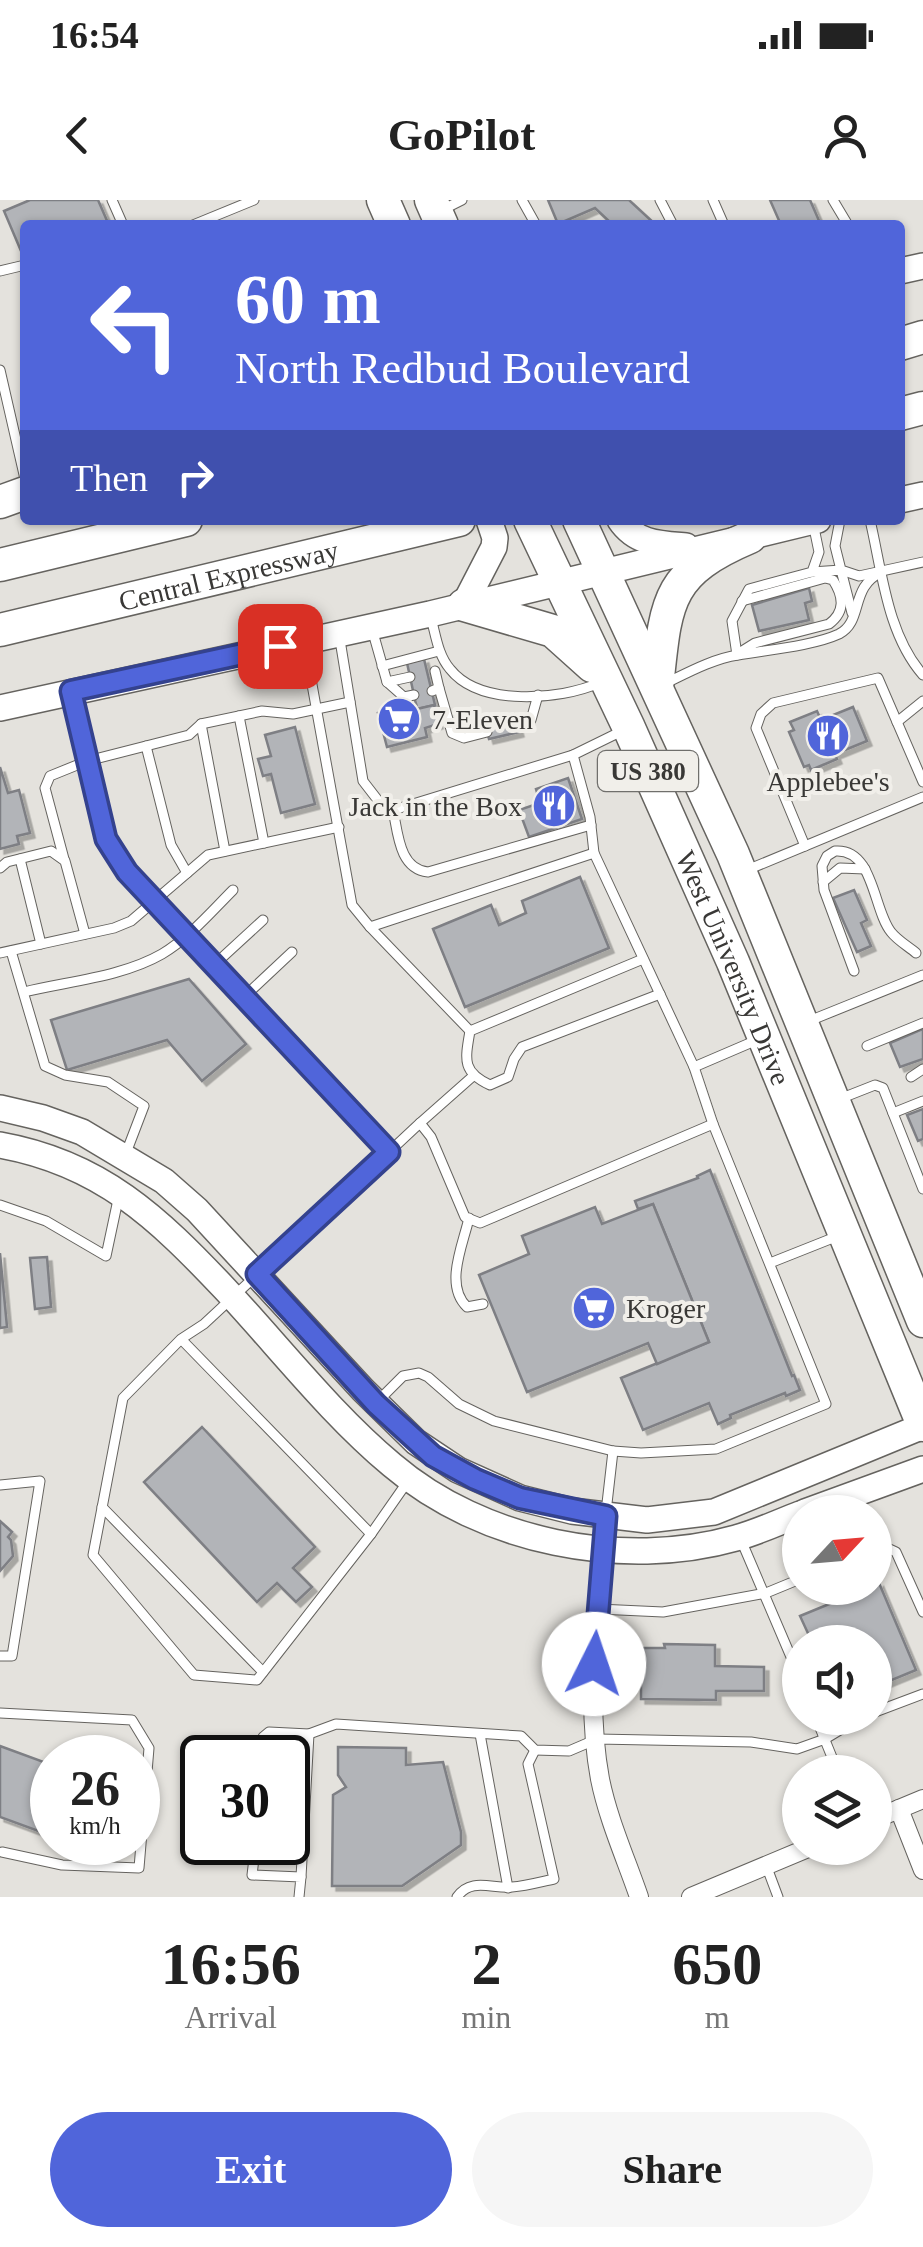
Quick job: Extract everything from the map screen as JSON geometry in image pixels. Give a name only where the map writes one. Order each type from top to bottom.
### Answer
[{"type":"highway","points":[[0,565],[165,525]]},
{"type":"highway","name":"Central Expressway","points":[[0,630],[437,525]]},
{"type":"highway","name":"West University Drive","points":[[532,525],[629,728],[784,1031],[835,1101],[923,1321]]},
{"type":"highway","name":"West University Drive","points":[[581,525],[740,873],[845,1233],[923,1426]]},
{"type":"highway","points":[[657,687],[664,623],[678,586],[703,560],[750,537]]},
{"type":"highway","points":[[464,605],[553,630],[606,680]]},
{"type":"street","points":[[464,605],[494,548],[491,525]]},
{"type":"street","points":[[625,525],[646,541],[704,548]]},
{"type":"street","points":[[0,708],[430,614],[800,525]]},
{"type":"street","points":[[0,1108],[62,1125],[125,1156],[179,1194],[376,1404],[433,1456],[475,1479],[544,1506],[647,1520],[714,1512],[923,1426]]},
{"type":"street","points":[[0,1145],[53,1160],[120,1192],[157,1219],[358,1433],[410,1479],[450,1503],[504,1528],[554,1542],[604,1549],[698,1546],[740,1537],[782,1522]]},
{"type":"street","points":[[854,1495],[923,1469]]},
{"type":"street","points":[[606,1516],[594,1664],[600,1778],[639,1897]]},
{"type":"street","points":[[892,1813],[923,1799]]},
{"type":"street","points":[[899,1810],[923,1867]]},
{"type":"street","points":[[691,1897],[782,1859]]},
{"type":"lane","points":[[205,220],[254,200]]},
{"type":"lane","points":[[0,370],[20,458]]},
{"type":"lane","points":[[812,572],[819,552],[816,525]]},
{"type":"lane","points":[[839,525],[835,546],[853,616]]},
{"type":"lane","points":[[871,525],[898,635],[906,654],[923,675]]},
{"type":"lane","points":[[737,655],[730,629],[749,589],[812,572],[841,570],[860,576],[923,562]]},
{"type":"lane","points":[[737,655],[762,653],[840,633],[853,616],[863,586],[882,572]]},
{"type":"lane","points":[[657,687],[737,655],[755,643],[828,624],[842,610],[837,586],[825,578],[742,602]]},
{"type":"lane","points":[[430,614],[439,651],[448,668],[458,678],[494,696],[574,694],[606,680]]},
{"type":"lane","points":[[371,626],[387,682],[404,697],[414,695]]},
{"type":"lane","points":[[339,633],[363,781],[387,812],[573,755],[629,728]]},
{"type":"lane","points":[[304,641],[352,905],[470,1031],[468,1067],[472,1077],[490,1085],[508,1077],[522,1047],[660,994]]},
{"type":"lane","points":[[382,666],[439,651]]},
{"type":"lane","points":[[448,668],[431,672],[452,733],[464,738],[487,732]]},
{"type":"lane","points":[[387,682],[410,677]]},
{"type":"lane","points":[[804,846],[756,728],[761,714],[772,703],[878,678],[923,782]]},
{"type":"lane","points":[[71,691],[106,839],[127,872],[389,1152]]},
{"type":"lane","points":[[517,724],[531,720],[538,694]]},
{"type":"lane","points":[[897,722],[923,701]]},
{"type":"lane","points":[[85,934],[46,788],[50,776],[87,761],[189,735],[201,724],[262,711],[293,714],[350,702]]},
{"type":"lane","points":[[240,716],[264,843]]},
{"type":"lane","points":[[201,724],[225,852]]},
{"type":"lane","points":[[146,746],[171,845],[187,873]]},
{"type":"lane","points":[[376,1404],[402,1376],[419,1373],[474,1413],[641,1454],[716,1448],[826,1404],[713,1124],[694,1067],[594,853],[573,755]]},
{"type":"lane","points":[[740,873],[923,797]]},
{"type":"lane","points":[[392,810],[407,860],[419,871],[428,872],[591,825]]},
{"type":"lane","points":[[125,1156],[144,1106],[108,1082],[65,1075],[45,1066],[24,992],[6,952],[131,921],[208,855],[338,827]]},
{"type":"lane","points":[[854,971],[822,882],[822,866],[836,850],[853,854],[865,870],[890,932],[916,953]]},
{"type":"lane","points":[[0,868],[20,858],[51,851],[64,860]]},
{"type":"lane","points":[[370,927],[594,853]]},
{"type":"lane","points":[[20,858],[41,944]]},
{"type":"lane","points":[[822,882],[840,868],[865,870]]},
{"type":"lane","points":[[24,992],[136,966],[164,953],[234,890]]},
{"type":"lane","points":[[214,964],[263,920]]},
{"type":"lane","points":[[244,997],[292,952]]},
{"type":"lane","points":[[470,1031],[643,959]]},
{"type":"lane","points":[[694,1067],[923,974]]},
{"type":"lane","points":[[868,1046],[923,1023]]},
{"type":"lane","points":[[911,1077],[923,1069]]},
{"type":"lane","points":[[410,1479],[257,1680],[194,1675],[93,1554],[123,1398],[181,1339],[204,1324],[472,1077]]},
{"type":"lane","points":[[835,1101],[875,1084],[884,1088],[923,1189]]},
{"type":"lane","points":[[893,1113],[923,1101]]},
{"type":"lane","points":[[420,1123],[431,1137],[465,1216],[480,1223],[713,1124]]},
{"type":"lane","points":[[0,1204],[46,1221],[106,1256],[120,1192]]},
{"type":"lane","points":[[469,1218],[456,1286],[467,1307],[483,1304]]},
{"type":"lane","points":[[770,1264],[845,1233]]},
{"type":"lane","points":[[181,1339],[371,1534]]},
{"type":"lane","points":[[606,1516],[613,1450]]},
{"type":"lane","points":[[0,1485],[40,1481],[12,1656],[0,1656]]},
{"type":"lane","points":[[102,1507],[263,1672]]},
{"type":"lane","points":[[740,1537],[782,1633]]},
{"type":"lane","points":[[892,1550],[923,1612]]},
{"type":"lane","points":[[598,1609],[663,1612],[766,1593],[782,1586]]},
{"type":"lane","points":[[892,1706],[923,1694]]},
{"type":"lane","points":[[0,1713],[132,1720],[149,1748],[139,1868],[62,1865],[1,1854]]},
{"type":"lane","points":[[265,1735],[309,1734],[336,1724],[521,1736],[535,1750],[569,1750],[597,1739],[751,1742],[796,1749],[832,1735]]},
{"type":"lane","points":[[480,1734],[508,1888]]},
{"type":"lane","points":[[823,1735],[831,1755]]},
{"type":"lane","points":[[457,1897],[462,1890],[480,1884],[508,1888],[554,1879],[528,1764],[535,1750]]},
{"type":"lane","points":[[253,1865],[252,1875],[300,1877]]},
{"type":"lane","points":[[299,1897],[301,1865]]},
{"type":"lane","points":[[766,1865],[778,1897]]},
{"type":"building","points":[[30,200],[98,200],[107,220],[20,220],[20,249],[4,211]]},
{"type":"building","points":[[548,200],[629,200],[651,220],[608,220],[595,208],[567,220],[556,220]]},
{"type":"building","points":[[770,200],[810,200],[819,220],[779,220]]},
{"type":"building","points":[[809,588],[812,601],[805,603],[809,620],[759,631],[752,605]]},
{"type":"building","points":[[424,659],[435,705],[417,709],[407,663]]},
{"type":"building","points":[[416,704],[417,709],[434,705],[438,724],[425,728],[427,737],[387,747],[378,713]]},
{"type":"building","name":"Applebee's","points":[[853,707],[867,741],[835,754],[837,759],[811,770],[809,765],[804,767],[789,732],[794,730],[790,722],[817,711],[821,720]]},
{"type":"building","points":[[514,714],[519,732],[489,739],[484,721]]},
{"type":"building","points":[[295,727],[315,804],[281,813],[271,774],[263,776],[258,759],[271,756],[265,735]]},
{"type":"building","points":[[0,767],[8,793],[19,790],[30,833],[17,836],[19,844],[0,849]]},
{"type":"building","name":"Jack in the Box","points":[[568,778],[582,819],[529,837],[519,810],[540,803],[536,789]]},
{"type":"building","points":[[580,877],[609,948],[465,1007],[433,929],[491,905],[499,925],[526,913],[522,901]]},
{"type":"building","points":[[854,890],[867,920],[861,923],[871,946],[857,952],[833,898]]},
{"type":"building","points":[[189,979],[246,1044],[202,1081],[167,1040],[67,1070],[51,1020]]},
{"type":"building","points":[[923,1029],[923,1059],[900,1067],[890,1043]]},
{"type":"building","points":[[923,1109],[923,1139],[918,1141],[907,1115]]},
{"type":"building","points":[[710,1170],[800,1390],[730,1415],[718,1424],[709,1403],[643,1430],[621,1378],[709,1342],[653,1204],[638,1209],[635,1201]]},
{"type":"building","name":"Kroger","points":[[653,1204],[709,1342],[657,1364],[648,1343],[527,1392],[479,1275],[529,1254],[522,1236],[595,1207],[602,1224]]},
{"type":"building","points":[[0,1253],[7,1327],[0,1328]]},
{"type":"building","points":[[47,1257],[51,1307],[35,1309],[30,1258]]},
{"type":"building","points":[[202,1427],[315,1547],[293,1568],[312,1587],[296,1602],[277,1583],[257,1602],[144,1482]]},
{"type":"building","points":[[0,1521],[12,1532],[8,1537],[13,1556],[0,1571]]},
{"type":"building","points":[[827,1605],[888,1605],[916,1670],[892,1680],[892,1625],[804,1625],[800,1616]]},
{"type":"building","points":[[664,1644],[715,1645],[715,1666],[764,1667],[764,1691],[716,1691],[716,1700],[641,1699],[641,1648],[665,1648]]},
{"type":"building","points":[[0,1746],[30,1757],[30,1828],[0,1817]]},
{"type":"building","points":[[338,1747],[406,1748],[406,1765],[443,1762],[461,1845],[402,1886],[332,1886],[333,1795],[346,1787],[338,1775]]},
{"type":"place","name":"7-Eleven","points":[[399,719]]},
{"type":"place","name":"Applebee's","points":[[828,736]]},
{"type":"place","name":"Jack in the Box","points":[[554,806]]},
{"type":"place","name":"Kroger","points":[[594,1308]]},
{"type":"route","points":[[280,646],[71,691],[106,839],[127,872],[389,1152],[257,1274],[395,1424],[433,1456],[520,1498],[606,1516],[594,1664]]}]
